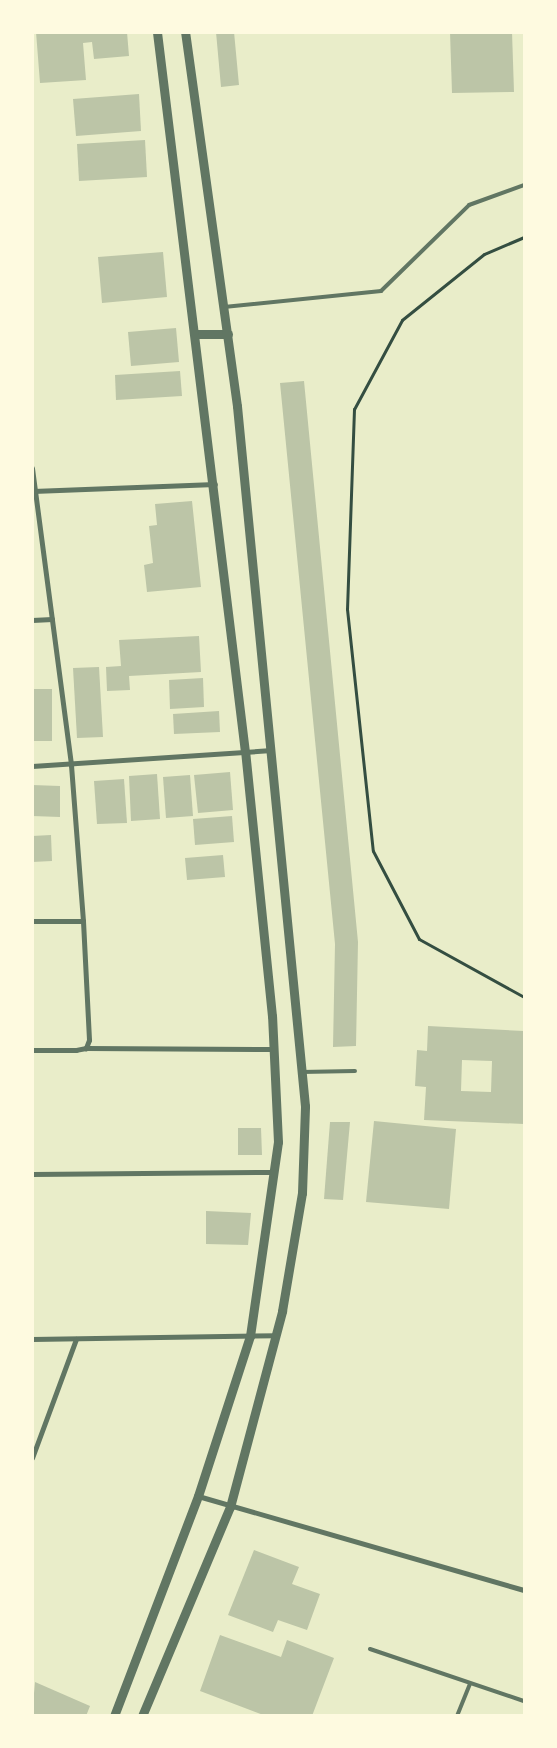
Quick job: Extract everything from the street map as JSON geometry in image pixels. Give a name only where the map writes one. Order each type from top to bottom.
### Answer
[{"type":"street","points":[[114,1716],[198,1496],[250,1336],[276,1172],[274,1049],[245,752],[197,334],[157,32]]},
{"type":"street","points":[[142,1716],[230,1507],[276,1335],[302,1193],[301,1072],[272,750],[228,334],[184,32]]},
{"type":"street","points":[[197,334],[228,334]]},
{"type":"street","points":[[32,468],[71,765],[83,920],[86,1048]]},
{"type":"street","points":[[34,491],[215,484]]},
{"type":"street","points":[[32,620],[52,619]]},
{"type":"street","points":[[32,766],[71,765],[272,750]]},
{"type":"street","points":[[32,921],[83,920]]},
{"type":"street","points":[[32,1050],[86,1048],[274,1049]]},
{"type":"street","points":[[32,1174],[276,1172]]},
{"type":"street","points":[[32,1338],[276,1335]]},
{"type":"street","points":[[32,1458],[76,1338]]},
{"type":"street","points":[[198,1496],[230,1507],[524,1590]]},
{"type":"lane","points":[[224,307],[381,291],[468,205],[524,185]]},
{"type":"lane","points":[[301,1072],[355,1071]]},
{"type":"lane","points":[[370,1649],[524,1701]]},
{"type":"lane","points":[[457,1716],[470,1683]]},
{"type":"path","points":[[524,237],[484,254],[402,320],[354,409],[347,609],[373,851],[419,939],[524,997]]},
{"type":"building","points":[[36,32],[127,32],[129,56],[94,59],[92,42],[83,43],[86,80],[40,83]]},
{"type":"building","points":[[216,32],[234,32],[239,85],[221,87]]},
{"type":"building","points":[[450,32],[512,32],[514,92],[452,93]]},
{"type":"building","points":[[139,94],[141,131],[76,136],[73,99]]},
{"type":"building","points":[[145,140],[147,177],[79,181],[77,144]]},
{"type":"building","points":[[163,252],[167,297],[102,303],[98,257]]},
{"type":"building","points":[[176,328],[179,362],[131,366],[128,332]]},
{"type":"building","points":[[180,371],[182,396],[116,400],[115,375]]},
{"type":"building","points":[[304,381],[358,942],[356,1046],[333,1047],[335,944],[280,383]]},
{"type":"building","points":[[192,501],[201,587],[147,592],[144,565],[153,563],[149,526],[157,525],[155,504]]},
{"type":"building","points":[[199,636],[201,672],[129,676],[130,690],[107,691],[106,667],[121,666],[119,640]]},
{"type":"building","points":[[99,667],[103,737],[77,738],[73,668]]},
{"type":"building","points":[[203,678],[204,707],[170,709],[169,680]]},
{"type":"building","points":[[32,689],[52,689],[52,741],[32,741]]},
{"type":"building","points":[[219,711],[220,732],[174,734],[173,714]]},
{"type":"building","points":[[230,772],[233,810],[198,813],[194,775]]},
{"type":"building","points":[[157,774],[160,819],[131,821],[129,776]]},
{"type":"building","points":[[190,775],[193,816],[166,818],[163,777]]},
{"type":"building","points":[[124,779],[127,823],[97,824],[94,781]]},
{"type":"building","points":[[32,785],[60,786],[60,817],[32,816]]},
{"type":"building","points":[[232,816],[234,842],[195,845],[193,819]]},
{"type":"building","points":[[51,835],[52,861],[32,862],[32,836]]},
{"type":"building","points":[[223,855],[225,877],[187,880],[185,858]]},
{"type":"building","points":[[428,1026],[524,1031],[524,1124],[424,1120],[426,1087],[415,1086],[417,1050],[427,1051]],"holes":[[[462,1060],[492,1061],[491,1092],[461,1091]]]},
{"type":"building","points":[[374,1121],[456,1129],[449,1209],[366,1202]]},
{"type":"building","points":[[330,1122],[350,1122],[343,1200],[324,1199]]},
{"type":"building","points":[[238,1128],[261,1128],[262,1155],[238,1155]]},
{"type":"building","points":[[206,1211],[251,1213],[248,1245],[206,1244]]},
{"type":"building","points":[[254,1550],[299,1567],[292,1584],[320,1594],[307,1630],[278,1620],[273,1632],[228,1615]]},
{"type":"building","points":[[220,1635],[281,1657],[287,1640],[334,1658],[312,1716],[266,1716],[200,1691]]},
{"type":"building","points":[[35,1682],[90,1706],[86,1716],[32,1716]]}]
